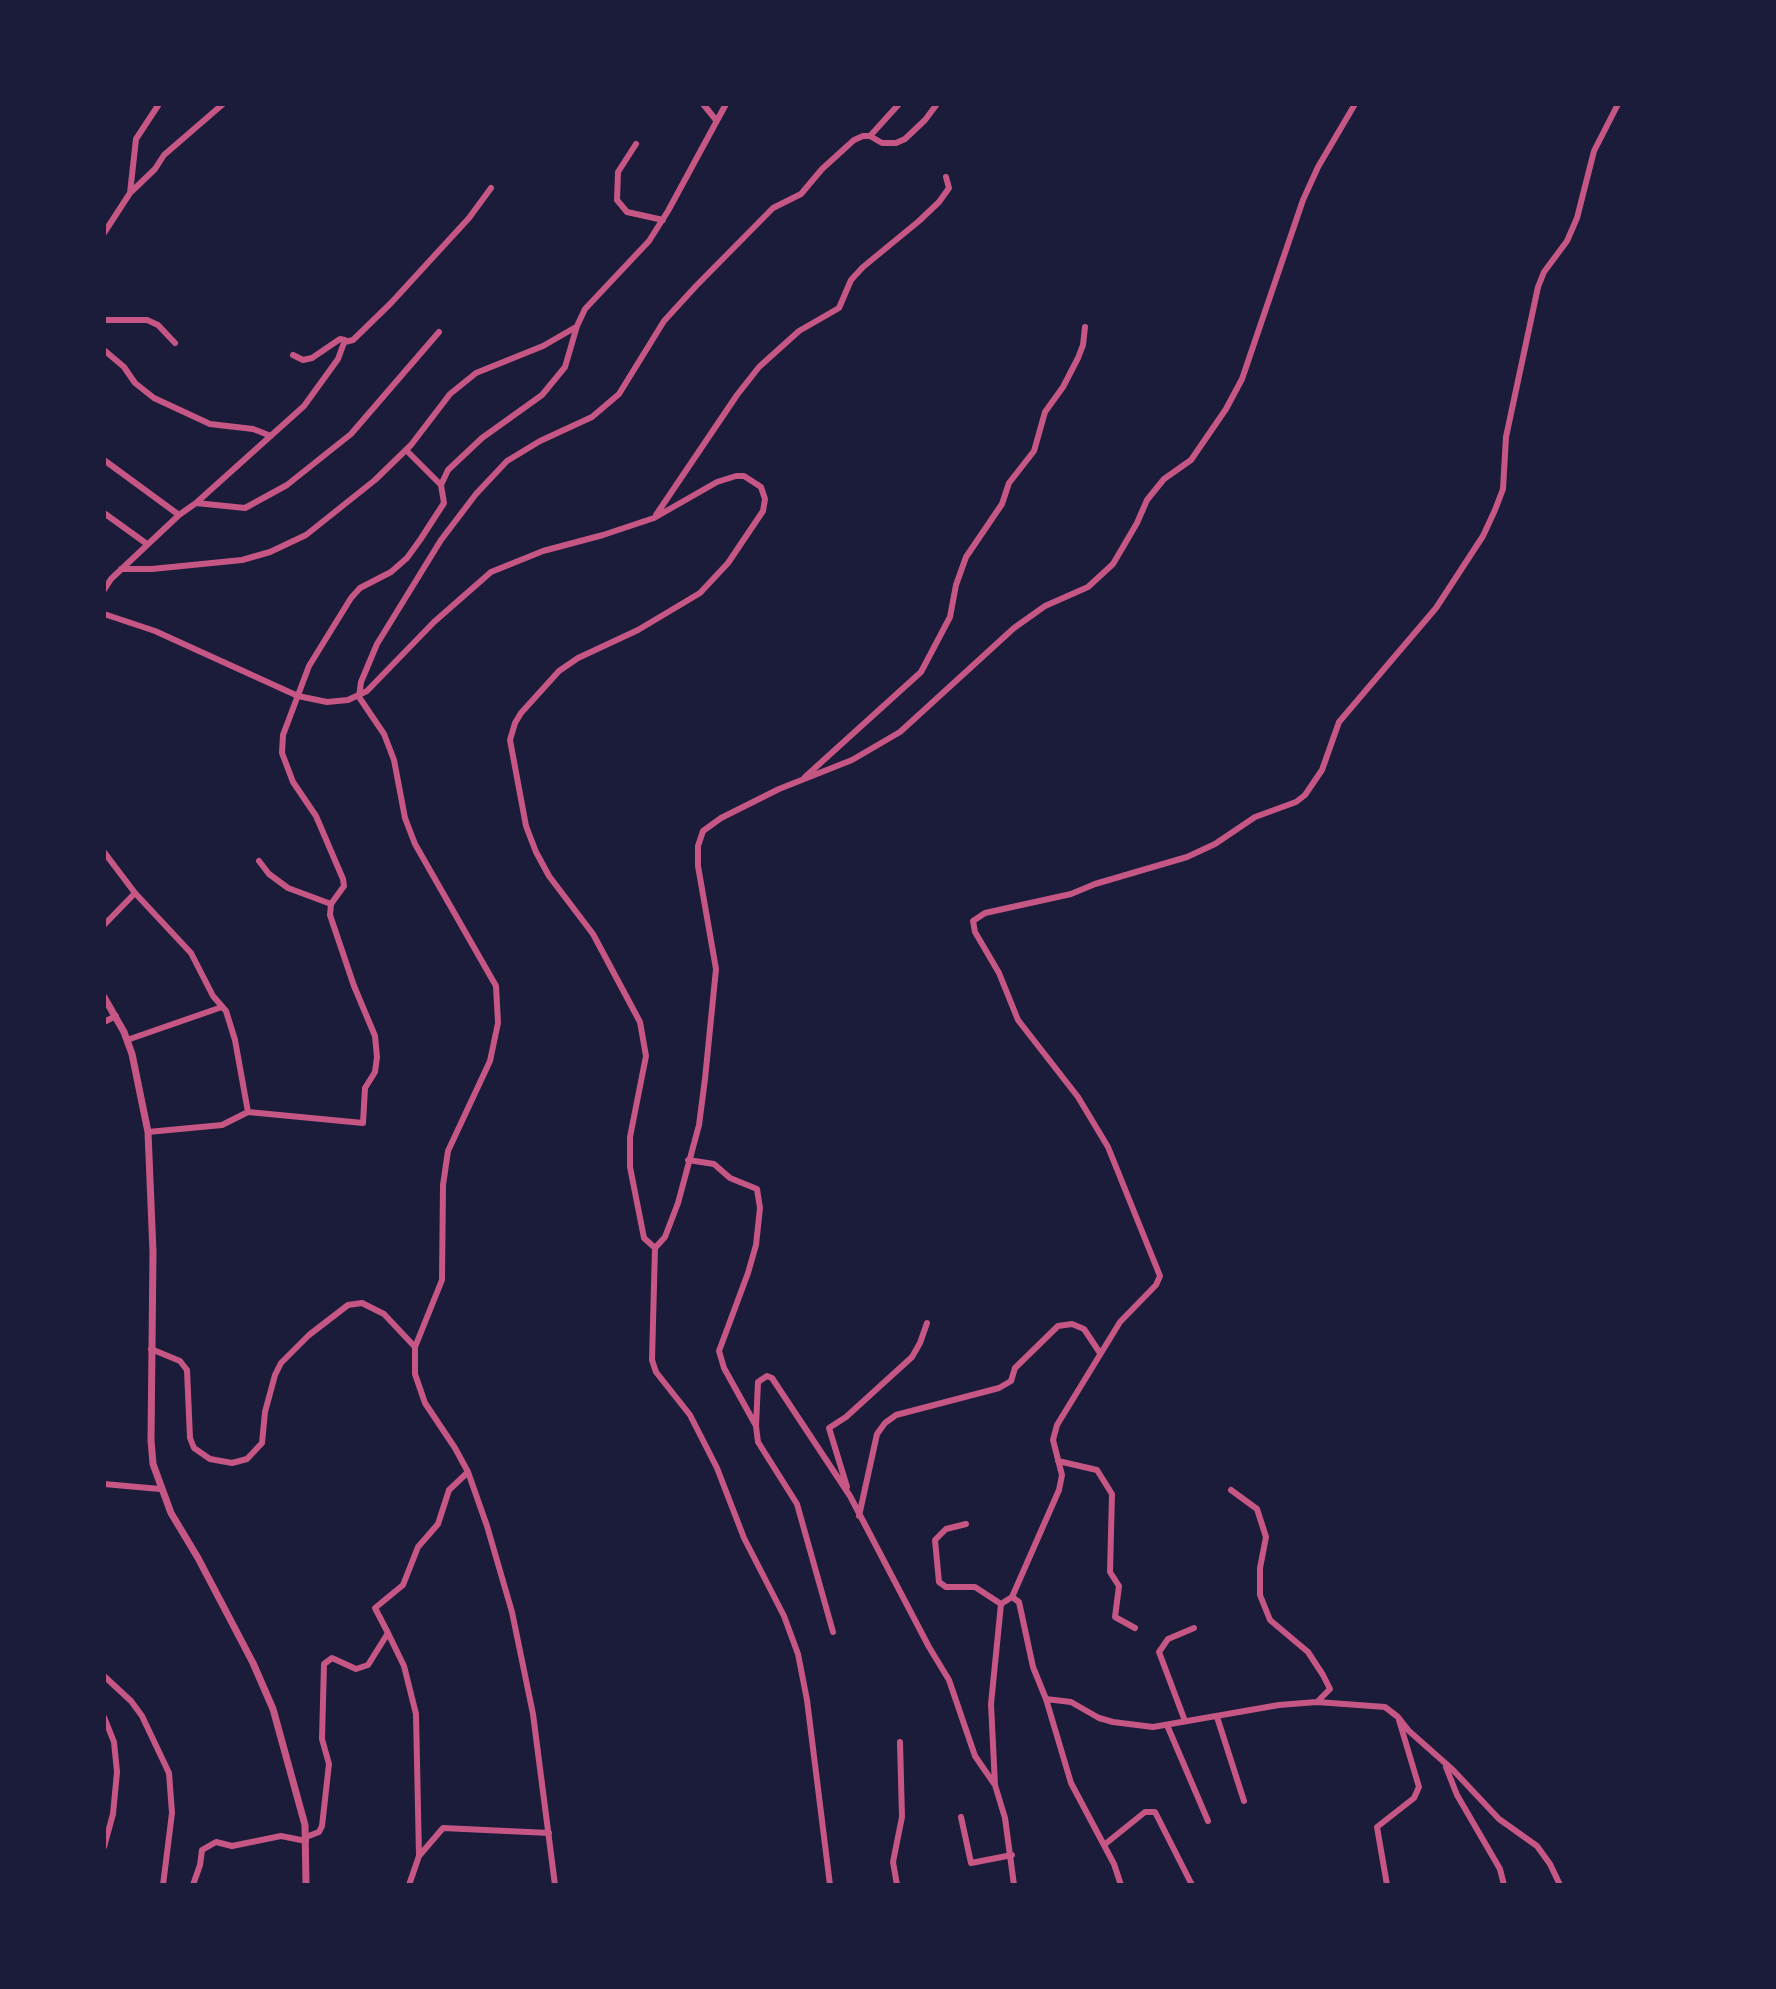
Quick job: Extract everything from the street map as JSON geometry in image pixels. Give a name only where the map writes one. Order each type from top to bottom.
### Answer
[{"type":"street","points":[[130,193],[136,139],[159,104]]},
{"type":"street","points":[[104,233],[130,193],[180,139],[223,104]]},
{"type":"street","points":[[703,104],[716,120]]},
{"type":"street","points":[[148,1132],[222,1125],[248,1112],[363,1123],[365,1090],[375,1072],[377,1046],[330,915],[331,904],[342,890],[343,879],[316,816],[293,782],[282,753],[283,735],[309,666],[342,610],[360,588],[391,572],[407,558],[444,503],[441,485],[448,470],[462,454],[542,395],[556,380],[565,367],[585,309],[632,261],[663,220],[726,104]]},
{"type":"street","points":[[870,136],[899,104]]},
{"type":"street","points":[[555,1885],[531,1704],[517,1628],[468,1472],[421,1393],[415,1374],[415,1347],[442,1280],[443,1185],[448,1151],[490,1061],[496,1039],[496,986],[488,967],[442,895],[415,844],[405,818],[390,748],[359,697],[362,677],[377,644],[441,540],[476,494],[507,461],[540,441],[592,417],[605,407],[619,394],[664,321],[696,286],[773,208],[801,194],[822,169],[854,140],[870,136],[888,144],[905,139],[937,104]]},
{"type":"street","points":[[830,1885],[807,1700],[798,1654],[784,1616],[744,1538],[717,1468],[690,1415],[656,1372],[652,1360],[655,1248],[669,1228],[699,1125],[716,969],[698,866],[698,846],[703,831],[721,818],[852,760],[900,732],[1014,628],[1045,606],[1088,587],[1113,564],[1147,500],[1164,479],[1191,460],[1226,409],[1242,379],[1303,200],[1318,167],[1352,114],[1355,104]]},
{"type":"street","points":[[1001,1604],[1012,1597],[1059,1490],[1062,1475],[1053,1440],[1057,1425],[1120,1322],[1156,1285],[1160,1276],[1108,1147],[1078,1097],[1018,1020],[999,973],[975,932],[973,921],[985,913],[1071,894],[1187,857],[1215,844],[1255,817],[1296,802],[1305,795],[1322,770],[1339,722],[1436,608],[1483,536],[1495,510],[1503,489],[1506,437],[1538,287],[1544,272],[1567,241],[1577,218],[1594,151],[1618,104]]},
{"type":"street","points":[[636,144],[618,172],[617,200],[627,212],[663,220]]},
{"type":"street","points":[[654,518],[713,428],[759,367],[799,331],[839,308],[851,280],[863,267],[939,202],[949,188],[946,177]]},
{"type":"street","points":[[345,342],[353,340],[391,303],[469,218],[491,188]]},
{"type":"street","points":[[104,320],[147,320],[158,325],[175,343]]},
{"type":"street","points":[[121,569],[242,560],[270,552],[306,535],[365,489],[406,450],[450,394],[476,373],[543,346],[577,326]]},
{"type":"street","points":[[803,780],[823,758],[921,672],[950,617],[966,557],[1002,504],[1009,483],[1034,451],[1045,412],[1063,387],[1083,345],[1085,327]]},
{"type":"street","points":[[196,503],[245,508],[287,485],[351,434],[439,332]]},
{"type":"street","points":[[293,355],[303,360],[312,358],[340,339],[343,338],[345,342]]},
{"type":"street","points":[[104,590],[147,544],[304,406],[338,359],[345,342]]},
{"type":"street","points":[[104,350],[154,398],[210,424],[253,429],[271,436]]},
{"type":"street","points":[[406,450],[441,485]]},
{"type":"street","points":[[104,460],[179,515]]},
{"type":"street","points":[[104,614],[155,631],[298,696],[327,702],[359,697],[382,678],[434,622],[491,572],[543,551],[654,518],[717,482],[736,476],[753,480],[761,487],[765,499],[763,511],[728,563],[700,593],[559,671],[521,713],[510,740],[526,826],[536,852],[549,876],[593,934],[640,1022],[646,1056],[630,1137],[630,1167],[644,1238],[655,1248]]},
{"type":"street","points":[[104,513],[147,544]]},
{"type":"street","points":[[104,852],[135,893],[191,953],[209,990],[228,1014],[248,1112]]},
{"type":"street","points":[[259,861],[269,874],[288,888],[331,904]]},
{"type":"street","points":[[104,925],[135,893]]},
{"type":"street","points":[[104,997],[127,1040],[148,1132],[153,1252],[151,1452],[160,1489],[265,1687],[281,1733],[306,1839],[306,1885]]},
{"type":"street","points":[[127,1040],[222,1007]]},
{"type":"street","points":[[104,1022],[116,1016]]},
{"type":"street","points":[[688,1160],[714,1164],[730,1178],[757,1189],[760,1208],[756,1245],[719,1351],[720,1360],[756,1426],[762,1449],[797,1504],[833,1632]]},
{"type":"street","points":[[151,1349],[180,1361],[187,1370],[190,1438],[194,1448],[210,1459],[232,1463],[247,1459],[262,1443],[265,1412],[281,1363],[309,1335],[348,1305],[362,1303],[384,1314],[415,1347]]},
{"type":"street","points":[[927,1323],[912,1357],[846,1417],[829,1428],[859,1516],[949,1680],[975,1756],[995,1785]]},
{"type":"street","points":[[859,1516],[877,1434],[896,1415],[999,1388],[1011,1381],[1015,1368],[1058,1326],[1072,1324],[1084,1329],[1100,1353]]},
{"type":"street","points":[[756,1426],[758,1382],[767,1376],[772,1378],[850,1496]]},
{"type":"street","points":[[1058,1461],[1097,1470],[1112,1494],[1110,1572],[1119,1586],[1115,1617],[1135,1628]]},
{"type":"street","points":[[419,1856],[416,1714],[404,1666],[375,1608],[403,1585],[418,1547],[437,1527],[449,1490],[468,1472]]},
{"type":"street","points":[[104,1484],[160,1489]]},
{"type":"street","points":[[1231,1490],[1257,1509],[1266,1537],[1260,1568],[1260,1595],[1270,1620],[1308,1652],[1330,1689],[1317,1702]]},
{"type":"street","points":[[966,1524],[946,1529],[935,1540],[939,1582],[946,1587],[975,1587],[1001,1604]]},
{"type":"street","points":[[1012,1597],[1019,1602],[1033,1667],[1071,1783],[1121,1885]]},
{"type":"street","points":[[1001,1604],[991,1704],[995,1785],[1005,1818],[1014,1885]]},
{"type":"street","points":[[1185,1721],[1159,1652],[1168,1639],[1194,1628]]},
{"type":"street","points":[[193,1885],[202,1850],[216,1842],[232,1846],[281,1836],[306,1839],[319,1832],[329,1766],[322,1739],[324,1664],[335,1658],[356,1669],[364,1668],[388,1633]]},
{"type":"street","points":[[104,1676],[142,1716],[169,1773],[172,1813],[163,1885]]},
{"type":"street","points":[[1046,1699],[1071,1702],[1099,1718],[1113,1722],[1153,1727],[1279,1705],[1317,1702],[1385,1707],[1499,1819],[1537,1846],[1560,1885]]},
{"type":"street","points":[[104,1717],[114,1742],[117,1772],[113,1814],[104,1847]]},
{"type":"street","points":[[1217,1717],[1244,1801]]},
{"type":"street","points":[[1387,1885],[1377,1827],[1414,1798],[1419,1787],[1398,1717]]},
{"type":"street","points":[[1167,1725],[1208,1821]]},
{"type":"street","points":[[897,1885],[893,1862],[902,1817],[900,1742]]},
{"type":"street","points":[[1445,1763],[1457,1795],[1500,1869],[1504,1885]]},
{"type":"street","points":[[1104,1845],[1145,1812],[1155,1812],[1192,1885]]},
{"type":"street","points":[[961,1817],[971,1863],[1012,1855]]},
{"type":"street","points":[[409,1885],[419,1856],[437,1832],[445,1827],[549,1833]]}]
